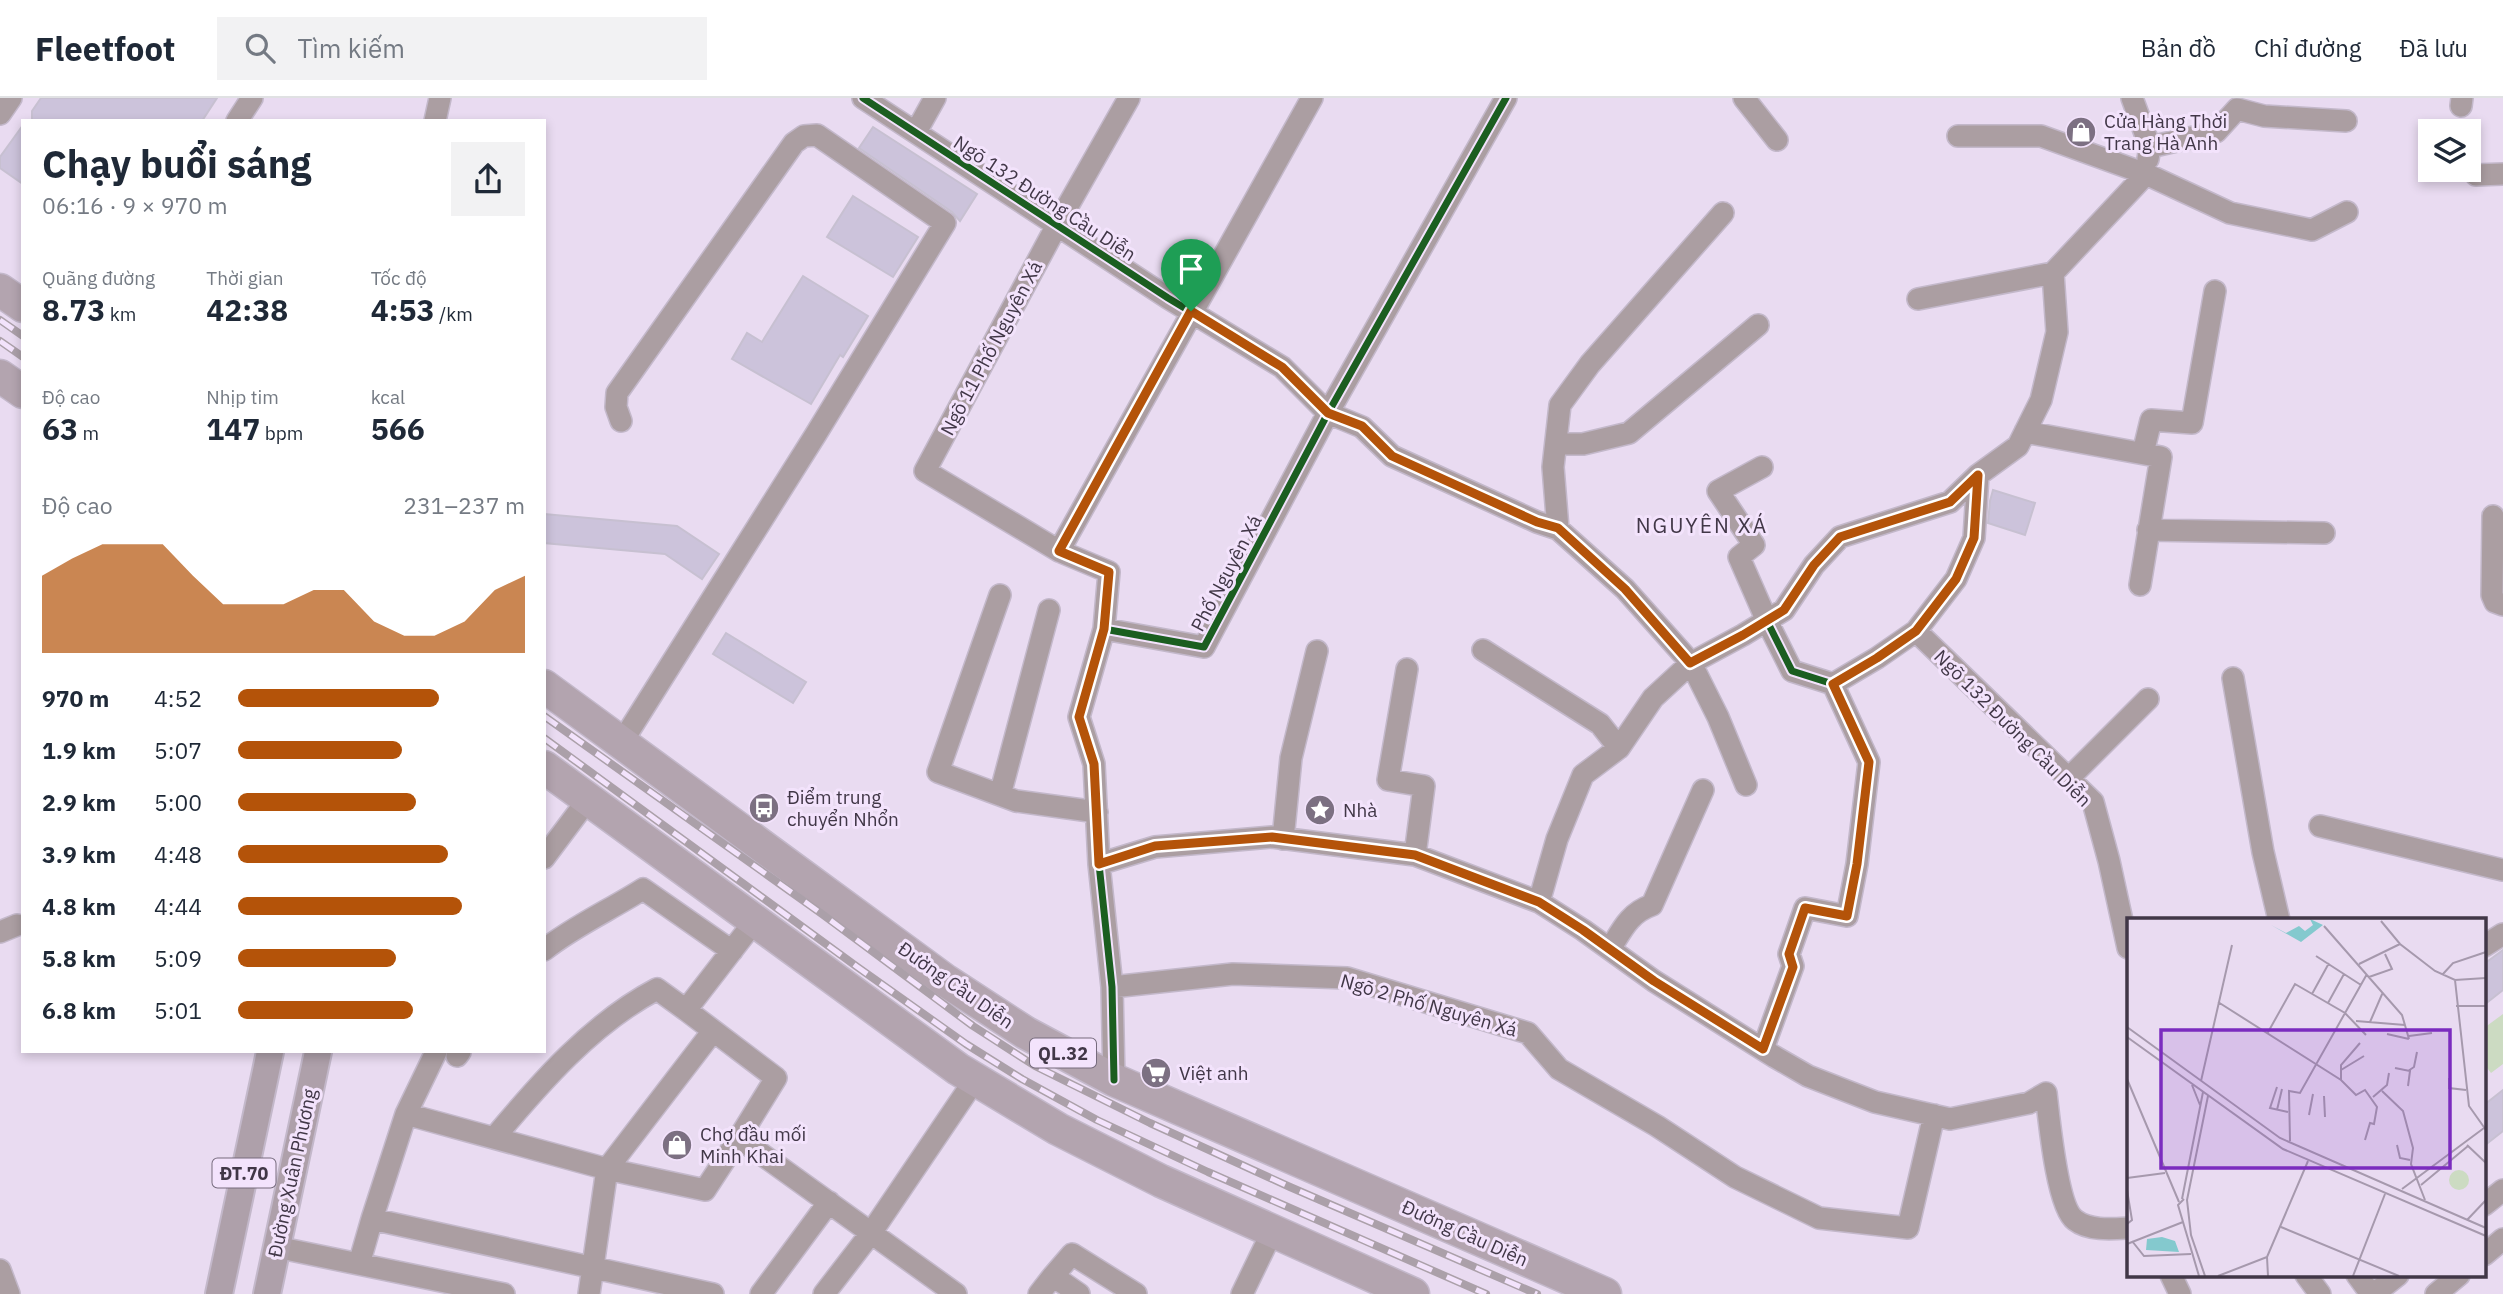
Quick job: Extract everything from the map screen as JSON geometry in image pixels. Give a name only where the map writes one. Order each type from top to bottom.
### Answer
[{"type":"highway","points":[[0,290],[21,305]]},
{"type":"highway","points":[[0,376],[21,391]]},
{"type":"highway","name":"Đường Cầu Diễn","points":[[546,687],[946,981],[1026,1033],[1114,1080],[1605,1294]]},
{"type":"highway","points":[[546,768],[958,1069],[1058,1129],[1161,1181],[1413,1294]]},
{"type":"main road","name":"ĐT.70","points":[[219,1294],[270,1053]]},
{"type":"main road","name":"Đường Xuân Phương","points":[[267,1294],[318,1053]]},
{"type":"street","points":[[0,114],[11,98]]},
{"type":"street","points":[[238,119],[253,98]]},
{"type":"street","points":[[435,119],[440,98]]},
{"type":"street","name":"Ngõ 132 Đường Cầu Diễn","points":[[863,98],[1282,367],[1328,413],[1362,426],[1392,456],[1537,522],[1558,528],[1625,589],[1690,663],[1718,717],[1745,785]]},
{"type":"street","points":[[916,132],[935,98]]},
{"type":"street","name":"Ngõ 11 Phố Nguyên Xá","points":[[1059,551],[925,471],[1057,225],[1129,98]]},
{"type":"street","points":[[1114,1080],[1112,987],[1099,864],[1094,764],[1079,717],[1104,629],[1109,572],[1059,551],[1312,98]]},
{"type":"street","name":"Phố Nguyên Xá","points":[[1104,629],[1204,647],[1328,413],[1506,98]]},
{"type":"street","points":[[1744,98],[1777,140]]},
{"type":"street","points":[[1918,299],[2053,273],[2146,174],[2150,147],[2132,98]]},
{"type":"street","points":[[2150,147],[2216,132],[2238,109],[2264,116],[2346,121]]},
{"type":"street","points":[[621,421],[616,407],[617,393],[794,143],[804,136],[817,135],[945,223],[622,742]]},
{"type":"street","points":[[1958,136],[2041,136],[2146,174],[2230,213],[2312,230],[2347,212]]},
{"type":"street","points":[[2481,175],[2503,174]]},
{"type":"street","points":[[1558,528],[1553,467],[1560,405],[1590,364],[1723,213]]},
{"type":"street","points":[[1539,902],[1557,839],[1583,775],[1619,748],[1653,698],[1690,663],[1784,610],[1814,565],[1840,537],[1950,502],[1978,475],[2018,446],[2041,400],[2057,332],[2053,273]]},
{"type":"street","points":[[2140,585],[2148,530],[2151,420],[2192,423],[2214,292]]},
{"type":"street","points":[[1556,444],[1583,444],[1629,433],[1758,325]]},
{"type":"street","points":[[2025,432],[2152,455]]},
{"type":"street","points":[[1762,467],[1718,491],[1754,545],[1739,558],[1766,621],[1792,671],[1833,684],[1869,762],[1857,864],[1847,916],[1805,908],[1789,954],[1793,967],[1763,1049]]},
{"type":"street","points":[[1833,684],[1916,631],[1956,579],[1974,538],[1978,475]]},
{"type":"street","points":[[2493,516],[2492,595],[2495,602],[2503,605]]},
{"type":"street","points":[[2148,530],[2325,533]]},
{"type":"street","points":[[1000,595],[938,772],[1016,801],[1097,812]]},
{"type":"street","points":[[1000,795],[1048,610]]},
{"type":"street","name":"Ngõ 132 Đường Cầu Diễn","points":[[1916,631],[2093,802],[2127,939]]},
{"type":"street","points":[[1483,650],[1600,724],[1619,748]]},
{"type":"street","points":[[1283,839],[1291,758],[1317,651]]},
{"type":"street","points":[[1406,669],[1388,780],[1424,786],[1415,855]]},
{"type":"street","points":[[2233,678],[2263,852],[2279,918]]},
{"type":"street","points":[[2068,779],[2148,699]]},
{"type":"street","points":[[1610,949],[1629,918],[1652,905],[1703,790]]},
{"type":"street","points":[[546,855],[589,798]]},
{"type":"street","points":[[2320,826],[2503,870]]},
{"type":"street","points":[[1099,864],[1155,846],[1272,837],[1415,855],[1539,902],[1654,981],[1808,1076],[1875,1102],[1950,1119],[2029,1103],[2046,1093],[2051,1138],[2066,1210],[2076,1221],[2097,1229],[2127,1227]]},
{"type":"street","points":[[546,948],[567,932],[643,889],[732,951]]},
{"type":"street","points":[[686,1010],[754,922]]},
{"type":"street","points":[[2486,945],[2503,934]]},
{"type":"street","name":"Ngõ 2 Phố Nguyên Xá","points":[[1112,987],[1233,974],[1347,978],[1528,1033],[1559,1069],[1657,1126],[1735,1177],[1819,1218],[1908,1228],[1934,1115]]},
{"type":"street","points":[[407,1114],[494,1138],[607,1169],[705,1190],[776,1078],[657,989],[639,999],[586,1041],[535,1090],[494,1138]]},
{"type":"street","points":[[589,1294],[607,1169],[713,1031]]},
{"type":"street","points":[[359,1265],[407,1114],[436,1053]]},
{"type":"street","points":[[824,1294],[871,1233],[976,1079]]},
{"type":"street","points":[[739,1138],[871,1233],[947,1292]]},
{"type":"street","points":[[2486,1203],[2503,1189]]},
{"type":"street","points":[[761,1294],[829,1202]]},
{"type":"street","points":[[372,1219],[713,1294]]},
{"type":"street","points":[[1242,1294],[1272,1233]]},
{"type":"street","points":[[2486,1253],[2503,1239]]},
{"type":"street","points":[[276,1247],[504,1294]]},
{"type":"street","points":[[1039,1294],[1072,1254],[1091,1266],[1105,1286],[1132,1293]]},
{"type":"street","points":[[1053,1276],[1076,1293],[1091,1266]]},
{"type":"street","points":[[0,1269],[9,1294]]},
{"type":"street","points":[[2171,1276],[2180,1294]]},
{"type":"street","points":[[2307,1276],[2320,1294]]},
{"type":"street","points":[[2358,1276],[2373,1294],[2397,1276]]},
{"type":"street","points":[[2436,1294],[2458,1276]]},
{"type":"green space","points":[[2503,1014],[2503,1064],[2491,1073],[2486,1067],[2486,1027]]},
{"type":"building","points":[[41,98],[217,98],[203,119],[32,119],[32,111]]},
{"type":"building","points":[[873,127],[977,194],[960,221],[952,212],[859,148]]},
{"type":"building","points":[[21,128],[21,183],[0,168],[0,157]]},
{"type":"building","points":[[853,196],[918,237],[893,277],[827,237]]},
{"type":"building","points":[[803,276],[868,316],[843,357],[840,355],[811,404],[732,359],[747,333],[762,342]]},
{"type":"building","points":[[1993,490],[2035,503],[2025,535],[1988,523]]},
{"type":"building","points":[[546,514],[677,526],[719,554],[702,579],[665,554],[546,543]]},
{"type":"building","points":[[726,633],[806,682],[793,703],[713,654]]},
{"type":"building","points":[[2503,950],[2503,990],[2486,1003],[2486,963]]},
{"type":"building","points":[[2503,1090],[2503,1131],[2486,1144],[2486,1103]]},
{"type":"railway","points":[[0,320],[21,335]]},
{"type":"railway","points":[[0,341],[21,356]]},
{"type":"railway","points":[[546,717],[822,914],[973,1026],[1035,1066],[1150,1123],[1290,1187],[1537,1294]]},
{"type":"railway","points":[[546,739],[856,966],[966,1044],[1022,1079],[1097,1120],[1208,1172],[1486,1294]]},
{"type":"cycle path","points":[[863,98],[1168,298],[1282,367],[1328,413],[1362,427],[1392,456],[1558,529],[1625,589],[1691,663],[1767,621],[1792,671],[1833,684],[1877,658],[1916,631],[1956,579],[1974,538],[1978,475]]},
{"type":"cycle path","points":[[1114,1080],[1112,987],[1099,864],[1094,764],[1079,717],[1104,629],[1204,647],[1328,413],[1506,98]]},
{"type":"place","name":"Cửa Hàng Thời Trang Hà Anh","points":[[2081,132]]},
{"type":"place","name":"Điểm trung chuyển Nhổn","points":[[764,808]]},
{"type":"place","name":"Nhà","points":[[1320,810]]},
{"type":"place","name":"Việt anh","points":[[1156,1073]]},
{"type":"place","name":"Chợ đầu mối Minh Khai","points":[[677,1145]]},
{"type":"district","name":"NGUYÊN XÁ","points":[[1702,525]]},
{"type":"route","points":[[1191,311],[1282,367],[1328,413],[1362,426],[1392,456],[1537,522],[1558,528],[1625,589],[1690,663],[1784,610],[1814,565],[1840,537],[1950,502],[1978,475],[1974,538],[1956,579],[1916,631],[1833,684],[1869,762],[1857,864],[1847,916],[1805,908],[1789,954],[1793,967],[1763,1049],[1654,981],[1539,902],[1415,855],[1272,837],[1155,846],[1099,864],[1094,764],[1079,717],[1104,629],[1109,572],[1059,551],[1191,311]]}]
